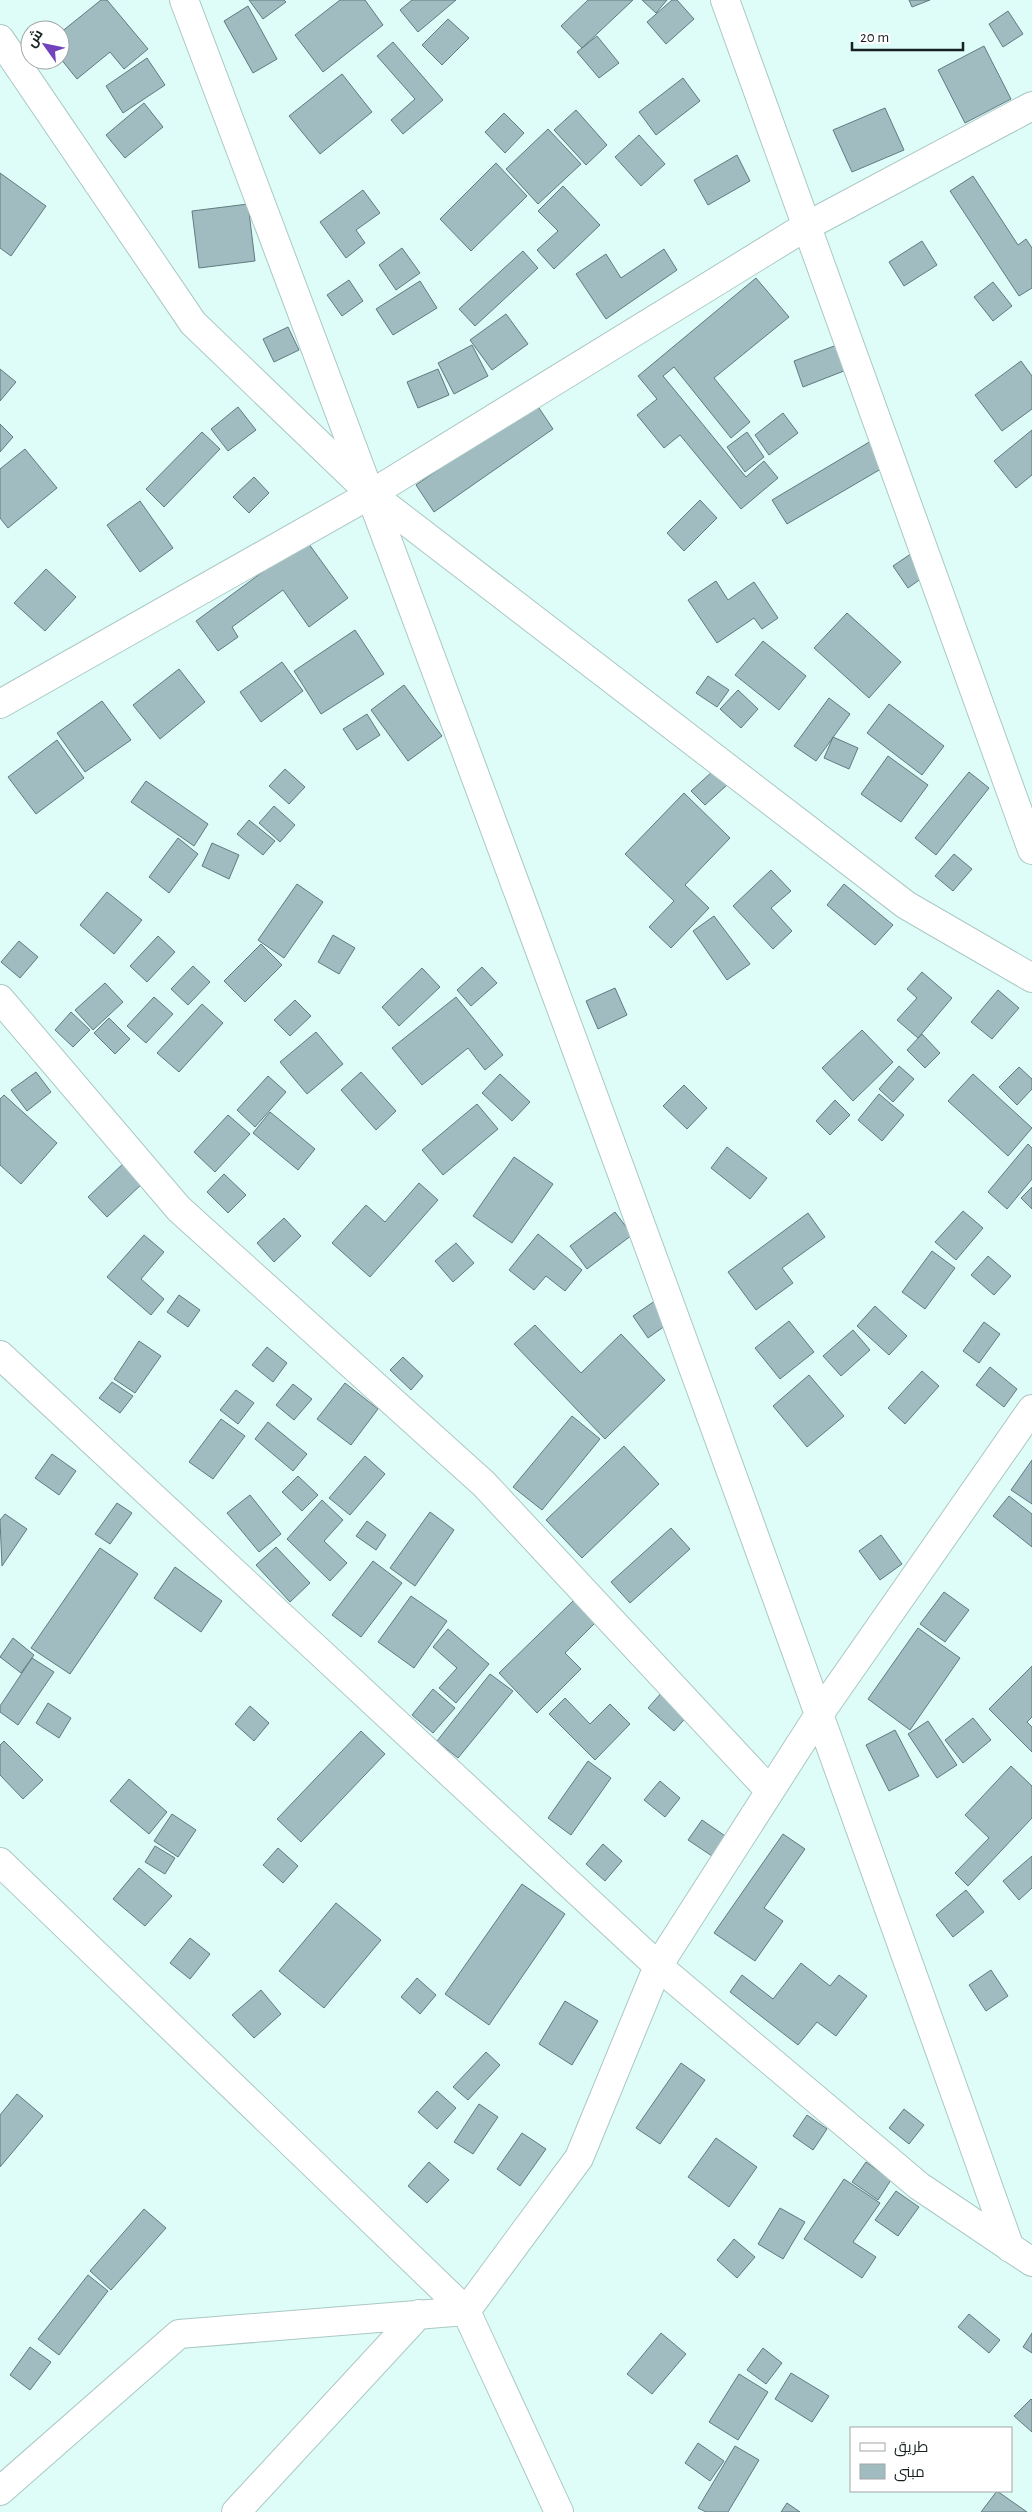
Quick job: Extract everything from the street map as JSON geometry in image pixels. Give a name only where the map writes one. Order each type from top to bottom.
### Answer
[{"type":"street","points":[[184,0],[371,494],[1021,2255]]},
{"type":"street","points":[[725,0],[805,226],[1032,850]]},
{"type":"street","points":[[0,40],[193,324],[371,494],[906,905],[1032,978]]},
{"type":"street","points":[[0,704],[371,494],[805,226],[1032,106]]},
{"type":"street","points":[[0,999],[179,1209],[484,1484],[770,1791]]},
{"type":"street","points":[[0,1355],[658,1966],[919,2186],[1021,2255]]},
{"type":"street","points":[[0,2491],[179,2334],[466,2310],[578,2158],[658,1966],[820,1713],[1032,1409]]},
{"type":"street","points":[[0,1862],[466,2310],[559,2512]]},
{"type":"street","points":[[236,2512],[419,2314]]},
{"type":"building","points":[[101,0],[107,0],[148,49],[124,69],[110,52],[77,79],[70,70],[70,25]]},
{"type":"building","points":[[249,0],[284,0],[286,2],[263,19]]},
{"type":"building","points":[[340,0],[365,0],[383,25],[323,72],[295,35]]},
{"type":"building","points":[[412,0],[456,0],[418,32],[400,10]]},
{"type":"building","points":[[588,0],[633,0],[582,48],[561,26]]},
{"type":"building","points":[[642,0],[667,0],[656,13]]},
{"type":"building","points":[[672,0],[677,0],[694,19],[666,44],[647,22]]},
{"type":"building","points":[[909,0],[930,0],[912,7]]},
{"type":"building","points":[[248,6],[277,59],[253,73],[224,21]]},
{"type":"building","points":[[1008,11],[1023,34],[1003,47],[989,24]]},
{"type":"building","points":[[448,19],[469,38],[442,65],[422,45]]},
{"type":"building","points":[[597,36],[619,63],[599,78],[577,52]]},
{"type":"building","points":[[393,42],[443,100],[403,134],[391,120],[415,99],[377,56]]},
{"type":"building","points":[[984,46],[1011,99],[965,123],[938,70]]},
{"type":"building","points":[[147,58],[165,85],[123,113],[106,86]]},
{"type":"building","points":[[342,74],[372,112],[320,154],[289,116]]},
{"type":"building","points":[[683,78],[700,101],[656,135],[639,112]]},
{"type":"building","points":[[144,103],[163,127],[125,158],[106,135]]},
{"type":"building","points":[[885,108],[904,150],[852,172],[833,130]]},
{"type":"building","points":[[576,110],[607,145],[586,165],[554,130]]},
{"type":"building","points":[[504,113],[524,133],[505,153],[485,132]]},
{"type":"building","points":[[548,129],[581,164],[538,204],[506,169]]},
{"type":"building","points":[[639,135],[665,164],[641,186],[615,157]]},
{"type":"building","points":[[737,155],[750,181],[708,205],[694,180]]},
{"type":"building","points":[[496,163],[527,196],[471,251],[440,219]]},
{"type":"building","points":[[0,173],[46,206],[11,256],[0,248]]},
{"type":"building","points":[[973,176],[1018,245],[1026,239],[1032,248],[1032,288],[1019,296],[950,191]]},
{"type":"building","points":[[563,186],[600,225],[554,269],[537,250],[558,231],[538,211]]},
{"type":"building","points":[[363,190],[380,213],[356,230],[365,243],[346,258],[320,222]]},
{"type":"building","points":[[248,204],[255,261],[199,268],[192,211]]},
{"type":"building","points":[[922,241],[937,265],[904,286],[889,262]]},
{"type":"building","points":[[402,248],[420,273],[396,290],[379,265]]},
{"type":"building","points":[[664,249],[677,270],[606,319],[576,274],[606,254],[621,278]]},
{"type":"building","points":[[523,251],[538,268],[475,326],[459,309]]},
{"type":"building","points":[[756,278],[789,317],[714,378],[750,422],[731,438],[674,367],[663,376],[746,477],[764,461],[778,478],[741,509],[680,435],[664,448],[637,415],[657,399],[638,376]]},
{"type":"building","points":[[349,280],[363,301],[342,316],[327,295]]},
{"type":"building","points":[[420,281],[437,308],[393,335],[376,309]]},
{"type":"building","points":[[993,282],[1012,306],[993,321],[974,297]]},
{"type":"building","points":[[506,314],[528,344],[492,370],[470,340]]},
{"type":"building","points":[[288,327],[299,350],[274,362],[263,339]]},
{"type":"building","points":[[845,342],[854,367],[803,387],[794,361]]},
{"type":"building","points":[[472,345],[488,376],[454,394],[438,363]]},
{"type":"building","points":[[1021,361],[1032,376],[1032,409],[1002,431],[975,395]]},
{"type":"building","points":[[0,369],[16,382],[0,401]]},
{"type":"building","points":[[438,369],[449,395],[418,408],[407,382]]},
{"type":"building","points":[[535,402],[553,429],[434,512],[416,485]]},
{"type":"building","points":[[238,407],[256,430],[228,451],[211,429]]},
{"type":"building","points":[[783,413],[798,433],[769,455],[755,435]]},
{"type":"building","points":[[0,424],[13,437],[0,452]]},
{"type":"building","points":[[1032,430],[1032,475],[1016,488],[994,461]]},
{"type":"building","points":[[202,432],[220,449],[164,507],[146,489]]},
{"type":"building","points":[[747,432],[764,457],[745,472],[727,447]]},
{"type":"building","points":[[871,441],[886,466],[787,524],[772,500]]},
{"type":"building","points":[[25,449],[57,488],[8,528],[0,518],[0,469]]},
{"type":"building","points":[[254,477],[269,493],[249,513],[233,497]]},
{"type":"building","points":[[700,500],[717,518],[684,551],[667,533]]},
{"type":"building","points":[[140,501],[173,548],[140,572],[107,525]]},
{"type":"building","points":[[306,540],[348,598],[309,627],[283,590],[232,627],[238,637],[218,651],[196,621]]},
{"type":"building","points":[[918,549],[932,571],[908,588],[893,566]]},
{"type":"building","points":[[46,569],[76,597],[45,631],[14,603]]},
{"type":"building","points":[[716,581],[728,600],[754,582],[778,618],[762,629],[754,618],[717,643],[688,600]]},
{"type":"building","points":[[847,613],[901,662],[869,698],[814,648]]},
{"type":"building","points":[[355,630],[384,674],[321,714],[294,671]]},
{"type":"building","points":[[763,641],[806,676],[779,710],[735,675]]},
{"type":"building","points":[[282,662],[303,691],[261,722],[240,692]]},
{"type":"building","points":[[179,669],[205,702],[160,739],[133,705]]},
{"type":"building","points":[[708,676],[729,690],[717,707],[696,693]]},
{"type":"building","points":[[404,685],[442,736],[408,761],[371,710]]},
{"type":"building","points":[[738,690],[758,709],[741,728],[720,709]]},
{"type":"building","points":[[829,698],[850,714],[816,761],[794,746]]},
{"type":"building","points":[[102,701],[131,740],[85,772],[57,733]]},
{"type":"building","points":[[889,704],[944,746],[922,775],[867,733]]},
{"type":"building","points":[[367,714],[380,735],[357,750],[343,729]]},
{"type":"building","points":[[833,737],[858,748],[849,769],[824,758]]},
{"type":"building","points":[[57,740],[84,778],[36,814],[8,777]]},
{"type":"building","points":[[888,756],[928,785],[901,822],[861,794]]},
{"type":"building","points":[[285,769],[305,787],[289,804],[269,786]]},
{"type":"building","points":[[713,771],[727,785],[705,805],[691,791]]},
{"type":"building","points":[[969,772],[989,788],[936,855],[915,838]]},
{"type":"building","points":[[146,781],[208,824],[194,846],[131,802]]},
{"type":"building","points":[[684,793],[730,838],[685,885],[709,908],[671,948],[649,927],[674,901],[625,854]]},
{"type":"building","points":[[274,806],[295,825],[280,842],[259,823]]},
{"type":"building","points":[[249,820],[275,841],[263,855],[237,834]]},
{"type":"building","points":[[178,838],[198,854],[169,893],[149,877]]},
{"type":"building","points":[[212,843],[239,855],[229,879],[202,866]]},
{"type":"building","points":[[954,854],[972,869],[953,891],[935,876]]},
{"type":"building","points":[[771,870],[791,891],[771,908],[792,931],[773,949],[733,906]]},
{"type":"building","points":[[297,884],[323,902],[284,958],[258,940]]},
{"type":"building","points":[[844,884],[893,925],[875,945],[827,905]]},
{"type":"building","points":[[107,892],[142,920],[114,954],[80,925]]},
{"type":"building","points":[[714,916],[750,964],[727,980],[693,931]]},
{"type":"building","points":[[333,935],[355,948],[339,974],[318,962]]},
{"type":"building","points":[[158,936],[175,952],[147,982],[130,966]]},
{"type":"building","points":[[19,941],[38,957],[20,978],[1,962]]},
{"type":"building","points":[[261,944],[282,965],[245,1002],[224,981]]},
{"type":"building","points":[[193,966],[210,982],[188,1005],[171,989]]},
{"type":"building","points":[[482,967],[497,983],[471,1006],[457,990]]},
{"type":"building","points":[[422,968],[440,987],[399,1026],[382,1007]]},
{"type":"building","points":[[922,972],[952,998],[918,1038],[897,1020],[917,998],[907,989]]},
{"type":"building","points":[[105,983],[123,1002],[93,1030],[75,1010]]},
{"type":"building","points":[[615,988],[627,1015],[598,1029],[586,1001]]},
{"type":"building","points":[[998,990],[1019,1008],[992,1039],[971,1022]]},
{"type":"building","points":[[154,997],[173,1014],[146,1043],[127,1026]]},
{"type":"building","points":[[456,997],[503,1055],[485,1070],[468,1048],[422,1085],[392,1048]]},
{"type":"building","points":[[295,1000],[311,1016],[290,1036],[274,1020]]},
{"type":"building","points":[[202,1004],[223,1023],[179,1072],[157,1053]]},
{"type":"building","points":[[71,1012],[90,1030],[73,1047],[55,1030]]},
{"type":"building","points":[[109,1018],[130,1039],[115,1054],[94,1033]]},
{"type":"building","points":[[862,1030],[893,1062],[853,1101],[822,1068]]},
{"type":"building","points":[[316,1032],[343,1064],[307,1094],[280,1062]]},
{"type":"building","points":[[922,1034],[940,1053],[925,1068],[907,1050]]},
{"type":"building","points":[[899,1066],[914,1079],[893,1102],[879,1089]]},
{"type":"building","points":[[1019,1067],[1032,1079],[1032,1089],[1017,1105],[999,1087]]},
{"type":"building","points":[[36,1072],[51,1092],[27,1111],[11,1090]]},
{"type":"building","points":[[361,1072],[396,1111],[376,1130],[341,1090]]},
{"type":"building","points":[[500,1074],[530,1102],[512,1121],[482,1093]]},
{"type":"building","points":[[973,1074],[1032,1128],[1008,1156],[948,1101]]},
{"type":"building","points":[[268,1076],[286,1092],[255,1127],[237,1110]]},
{"type":"building","points":[[684,1085],[707,1108],[687,1129],[663,1106]]},
{"type":"building","points":[[879,1094],[904,1115],[882,1141],[858,1120]]},
{"type":"building","points":[[4,1095],[57,1143],[21,1184],[0,1165],[0,1099]]},
{"type":"building","points":[[835,1100],[850,1115],[830,1135],[816,1121]]},
{"type":"building","points":[[477,1104],[498,1129],[443,1175],[422,1150]]},
{"type":"building","points":[[270,1112],[315,1149],[298,1170],[253,1133]]},
{"type":"building","points":[[228,1115],[250,1134],[215,1172],[194,1152]]},
{"type":"building","points":[[1028,1144],[1032,1148],[1032,1179],[1007,1209],[988,1192]]},
{"type":"building","points":[[727,1147],[767,1178],[750,1199],[711,1168]]},
{"type":"building","points":[[514,1157],[553,1184],[512,1243],[473,1216]]},
{"type":"building","points":[[126,1161],[145,1181],[107,1217],[88,1197]]},
{"type":"building","points":[[224,1174],[246,1195],[228,1213],[207,1192]]},
{"type":"building","points":[[419,1183],[438,1200],[370,1277],[332,1243],[366,1205],[385,1222]]},
{"type":"building","points":[[1032,1187],[1032,1209],[1021,1198]]},
{"type":"building","points":[[963,1211],[983,1228],[956,1260],[935,1242]]},
{"type":"building","points":[[615,1212],[632,1235],[587,1269],[570,1246]]},
{"type":"building","points":[[808,1213],[825,1237],[782,1268],[793,1283],[756,1310],[728,1272]]},
{"type":"building","points":[[284,1218],[301,1236],[274,1262],[257,1243]]},
{"type":"building","points":[[538,1234],[582,1270],[565,1291],[546,1276],[534,1290],[509,1270]]},
{"type":"building","points":[[144,1235],[164,1252],[141,1279],[164,1299],[151,1315],[107,1277]]},
{"type":"building","points":[[456,1243],[474,1263],[453,1282],[435,1261]]},
{"type":"building","points":[[932,1251],[955,1268],[925,1309],[902,1292]]},
{"type":"building","points":[[988,1256],[1011,1276],[994,1295],[971,1275]]},
{"type":"building","points":[[179,1295],[200,1310],[188,1327],[167,1312]]},
{"type":"building","points":[[662,1296],[676,1318],[648,1338],[633,1316]]},
{"type":"building","points":[[875,1306],[907,1336],[889,1355],[857,1326]]},
{"type":"building","points":[[789,1321],[814,1352],[780,1379],[755,1348]]},
{"type":"building","points":[[984,1322],[1000,1334],[979,1363],[963,1351]]},
{"type":"building","points":[[535,1325],[581,1373],[621,1334],[665,1380],[605,1439],[514,1344]]},
{"type":"building","points":[[853,1330],[870,1350],[841,1376],[823,1356]]},
{"type":"building","points":[[139,1341],[161,1356],[135,1393],[114,1379]]},
{"type":"building","points":[[267,1347],[287,1363],[273,1382],[252,1365]]},
{"type":"building","points":[[403,1357],[423,1376],[411,1390],[390,1370]]},
{"type":"building","points":[[990,1367],[1017,1389],[1004,1407],[976,1385]]},
{"type":"building","points":[[922,1371],[939,1386],[905,1424],[888,1408]]},
{"type":"building","points":[[809,1375],[844,1416],[807,1447],[773,1406]]},
{"type":"building","points":[[112,1382],[133,1396],[120,1413],[99,1398]]},
{"type":"building","points":[[345,1383],[378,1409],[351,1445],[317,1419]]},
{"type":"building","points":[[293,1384],[312,1399],[294,1420],[276,1405]]},
{"type":"building","points":[[236,1390],[254,1403],[238,1424],[220,1410]]},
{"type":"building","points":[[572,1416],[600,1439],[542,1510],[513,1487]]},
{"type":"building","points":[[221,1419],[245,1436],[213,1479],[189,1462]]},
{"type":"building","points":[[268,1422],[307,1454],[293,1471],[255,1439]]},
{"type":"building","points":[[624,1446],[659,1484],[582,1558],[546,1520]]},
{"type":"building","points":[[52,1454],[76,1471],[59,1495],[35,1478]]},
{"type":"building","points":[[365,1456],[385,1474],[350,1515],[329,1498]]},
{"type":"building","points":[[1032,1460],[1032,1504],[1011,1490]]},
{"type":"building","points":[[298,1476],[318,1495],[302,1511],[282,1492]]},
{"type":"building","points":[[250,1495],[281,1534],[259,1552],[227,1513]]},
{"type":"building","points":[[1009,1496],[1032,1514],[1032,1547],[993,1516]]},
{"type":"building","points":[[322,1500],[343,1520],[324,1541],[347,1563],[330,1581],[287,1539]]},
{"type":"building","points":[[117,1503],[132,1513],[110,1544],[95,1534]]},
{"type":"building","points":[[430,1512],[454,1530],[415,1586],[390,1568]]},
{"type":"building","points":[[5,1514],[27,1529],[2,1566],[0,1520]]},
{"type":"building","points":[[367,1521],[386,1535],[376,1550],[356,1536]]},
{"type":"building","points":[[671,1528],[690,1549],[630,1603],[611,1582]]},
{"type":"building","points":[[881,1535],[902,1564],[880,1580],[859,1551]]},
{"type":"building","points":[[276,1547],[310,1583],[290,1602],[256,1565]]},
{"type":"building","points":[[100,1548],[138,1574],[70,1674],[31,1648]]},
{"type":"building","points":[[373,1561],[402,1583],[361,1637],[332,1615]]},
{"type":"building","points":[[175,1567],[222,1601],[201,1632],[154,1598]]},
{"type":"building","points":[[944,1592],[969,1610],[945,1642],[920,1624]]},
{"type":"building","points":[[411,1596],[447,1621],[414,1668],[378,1642]]},
{"type":"building","points":[[573,1601],[595,1623],[565,1653],[581,1669],[537,1713],[499,1673]]},
{"type":"building","points":[[918,1628],[960,1658],[910,1730],[868,1699]]},
{"type":"building","points":[[448,1629],[489,1664],[456,1703],[439,1688],[457,1668],[433,1647]]},
{"type":"building","points":[[13,1638],[34,1655],[21,1673],[0,1657]]},
{"type":"building","points":[[32,1658],[54,1672],[18,1725],[0,1712],[0,1706]]},
{"type":"building","points":[[1032,1666],[1032,1717],[1027,1722],[1032,1727],[1032,1752],[989,1709]]},
{"type":"building","points":[[490,1674],[513,1691],[458,1758],[437,1741]]},
{"type":"building","points":[[433,1689],[455,1708],[433,1733],[412,1715]]},
{"type":"building","points":[[663,1691],[689,1714],[674,1731],[648,1708]]},
{"type":"building","points":[[565,1698],[590,1724],[610,1704],[630,1724],[595,1760],[549,1714]]},
{"type":"building","points":[[48,1703],[71,1718],[59,1738],[36,1723]]},
{"type":"building","points":[[250,1706],[269,1723],[254,1741],[235,1724]]},
{"type":"building","points":[[973,1718],[991,1740],[963,1763],[945,1740]]},
{"type":"building","points":[[928,1721],[957,1765],[937,1778],[908,1734]]},
{"type":"building","points":[[895,1730],[919,1776],[889,1791],[866,1745]]},
{"type":"building","points":[[361,1731],[385,1754],[301,1842],[277,1819]]},
{"type":"building","points":[[4,1741],[43,1780],[23,1799],[0,1775],[0,1745]]},
{"type":"building","points":[[588,1761],[611,1778],[571,1835],[548,1818]]},
{"type":"building","points":[[1011,1766],[1032,1786],[1032,1818],[968,1886],[955,1873],[989,1838],[965,1815]]},
{"type":"building","points":[[129,1779],[167,1812],[149,1834],[110,1801]]},
{"type":"building","points":[[660,1781],[680,1798],[665,1817],[644,1800]]},
{"type":"building","points":[[172,1814],[196,1830],[178,1857],[154,1841]]},
{"type":"building","points":[[702,1820],[731,1840],[718,1860],[688,1840]]},
{"type":"building","points":[[783,1834],[805,1849],[764,1908],[783,1921],[755,1961],[714,1933]]},
{"type":"building","points":[[603,1844],[622,1861],[605,1881],[586,1864]]},
{"type":"building","points":[[155,1846],[175,1858],[165,1874],[145,1862]]},
{"type":"building","points":[[278,1848],[298,1866],[283,1883],[263,1865]]},
{"type":"building","points":[[1032,1856],[1032,1888],[1019,1900],[1003,1881]]},
{"type":"building","points":[[139,1868],[172,1896],[145,1926],[113,1899]]},
{"type":"building","points":[[522,1884],[565,1914],[489,2025],[445,1994]]},
{"type":"building","points":[[966,1890],[984,1912],[953,1937],[936,1915]]},
{"type":"building","points":[[336,1903],[381,1940],[324,2008],[279,1971]]},
{"type":"building","points":[[190,1938],[210,1954],[190,1979],[170,1963]]},
{"type":"building","points":[[801,1963],[830,1986],[839,1975],[867,1996],[836,2036],[817,2022],[798,2045],[730,1992],[742,1975],[773,1999]]},
{"type":"building","points":[[991,1970],[1008,1996],[986,2011],[969,1985]]},
{"type":"building","points":[[417,1978],[436,1995],[420,2014],[401,1997]]},
{"type":"building","points":[[261,1990],[281,2014],[254,2038],[232,2015]]},
{"type":"building","points":[[565,2001],[598,2021],[572,2065],[539,2044]]},
{"type":"building","points":[[486,2052],[500,2065],[468,2100],[453,2087]]},
{"type":"building","points":[[681,2063],[705,2080],[660,2144],[636,2128]]},
{"type":"building","points":[[437,2091],[456,2108],[437,2129],[418,2112]]},
{"type":"building","points":[[17,2094],[43,2116],[0,2167],[0,2115]]},
{"type":"building","points":[[479,2104],[498,2117],[473,2154],[454,2142]]},
{"type":"building","points":[[904,2109],[924,2125],[909,2144],[889,2128]]},
{"type":"building","points":[[807,2115],[827,2129],[813,2150],[793,2136]]},
{"type":"building","points":[[522,2133],[546,2149],[520,2186],[497,2169]]},
{"type":"building","points":[[716,2138],[757,2167],[729,2207],[688,2177]]},
{"type":"building","points":[[429,2162],[449,2180],[427,2203],[408,2186]]},
{"type":"building","points":[[866,2162],[891,2180],[878,2200],[852,2182]]},
{"type":"building","points":[[844,2179],[880,2203],[853,2242],[876,2257],[862,2278],[804,2239]]},
{"type":"building","points":[[896,2191],[919,2207],[898,2236],[875,2220]]},
{"type":"building","points":[[780,2208],[805,2222],[783,2259],[758,2244]]},
{"type":"building","points":[[144,2209],[166,2228],[111,2290],[90,2271]]},
{"type":"building","points":[[734,2239],[755,2257],[737,2278],[717,2260]]},
{"type":"building","points":[[88,2275],[108,2291],[59,2355],[38,2339]]},
{"type":"building","points":[[969,2314],[1000,2340],[989,2353],[958,2327]]},
{"type":"building","points":[[661,2333],[686,2354],[652,2394],[627,2374]]},
{"type":"building","points":[[1032,2333],[1032,2353],[1023,2347]]},
{"type":"building","points":[[30,2347],[51,2362],[30,2390],[10,2375]]},
{"type":"building","points":[[763,2348],[782,2363],[766,2384],[747,2370]]},
{"type":"building","points":[[791,2373],[829,2396],[812,2422],[775,2399]]},
{"type":"building","points":[[739,2374],[768,2392],[738,2440],[709,2422]]},
{"type":"building","points":[[1032,2400],[1032,2432],[1014,2416]]},
{"type":"building","points":[[698,2443],[724,2461],[710,2481],[685,2463]]},
{"type":"building","points":[[735,2446],[759,2460],[728,2512],[706,2512],[698,2508]]},
{"type":"building","points":[[996,2492],[998,2492],[1027,2512],[981,2512]]},
{"type":"building","points":[[787,2503],[800,2512],[781,2512]]}]
